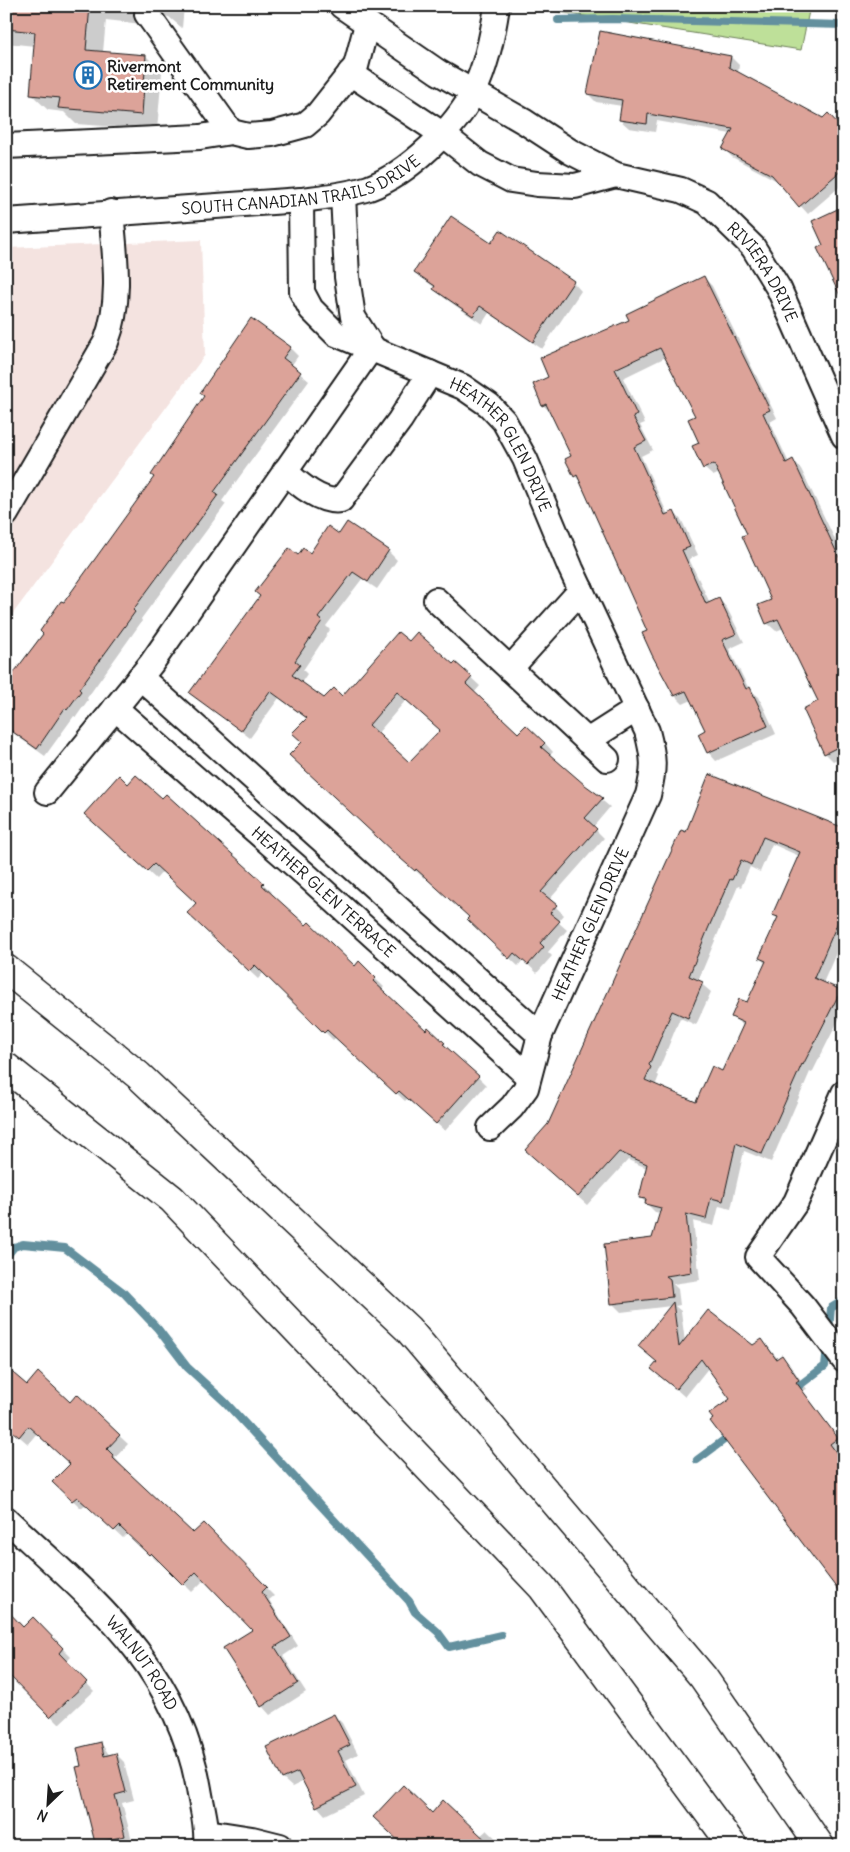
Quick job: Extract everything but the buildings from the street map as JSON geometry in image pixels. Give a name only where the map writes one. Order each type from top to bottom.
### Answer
[{"type":"highway","points":[[6,969],[138,1075],[408,1329],[703,1677],[820,1846]]},
{"type":"highway","points":[[6,1067],[172,1199],[542,1587],[733,1846]]},
{"type":"street","name":"RIVIERA DRIVE","points":[[342,6],[438,72],[571,152],[616,175],[681,190],[707,202],[754,247],[779,290],[844,436]]},
{"type":"street","name":"SOUTH CANADIAN TRAILS DRIVE","points":[[6,221],[111,212],[301,200],[343,195],[370,187],[392,176],[413,162],[442,134],[461,112],[474,92],[482,68],[497,6]]},
{"type":"street","points":[[147,14],[231,132]]},
{"type":"street","points":[[6,146],[200,137],[231,132],[248,136],[272,134],[305,125],[318,114],[356,66],[367,24]]},
{"type":"street","name":"RIVIERA DRIVE","points":[[350,73],[442,134],[480,164],[511,180],[537,184],[575,186],[616,175]]},
{"type":"street","points":[[47,792],[140,677],[372,347],[353,317],[347,278],[343,195]]},
{"type":"street","name":"HEATHER GLEN DRIVE","points":[[301,200],[302,292],[311,309],[336,334],[372,347],[463,387],[489,405],[504,422],[525,459],[581,590],[647,730],[654,759],[654,774],[648,795],[540,1035],[526,1088],[512,1107],[490,1128]]},
{"type":"street","points":[[6,514],[106,342],[112,326],[116,272],[111,212]]},
{"type":"street","points":[[285,472],[323,498],[332,502],[340,500],[400,420],[430,372]]},
{"type":"street","points":[[510,668],[581,590]]},
{"type":"street","points":[[436,600],[607,759]]},
{"type":"street","points":[[140,677],[540,1035]]},
{"type":"street","name":"HEATHER GLEN TERRACE","points":[[115,708],[305,874],[415,976],[528,1076]]},
{"type":"street","points":[[587,741],[637,709]]},
{"type":"street","points":[[200,781],[223,752]]},
{"type":"street","points":[[305,874],[332,849]]},
{"type":"street","points":[[415,976],[438,944]]},
{"type":"street","points":[[839,1352],[817,1323],[758,1258],[796,1202],[844,1093]]},
{"type":"street","name":"WALNUT ROAD","points":[[6,1519],[109,1616],[154,1672],[186,1738],[196,1772],[207,1839]]},
{"type":"street","points":[[207,1839],[252,1839],[280,1846]]},
{"type":"shaded area","points":[[201,240],[205,355],[6,623],[6,248]]},
{"type":"green space","points":[[521,6],[810,6],[801,50]]},
{"type":"waterway","points":[[558,20],[613,19],[844,25]]},
{"type":"waterway","points":[[6,1257],[14,1247],[23,1244],[65,1248],[123,1292],[158,1329],[187,1367],[225,1402],[409,1601],[415,1612],[438,1632],[449,1647],[501,1635]]},
{"type":"waterway","points":[[829,1330],[831,1308],[844,1300]]},
{"type":"waterway","points":[[792,1391],[825,1366],[827,1347]]},
{"type":"waterway","points":[[697,1460],[732,1434]]},
{"type":"place","name":"Rivermont Retirement Community","points":[[88,75]]}]
